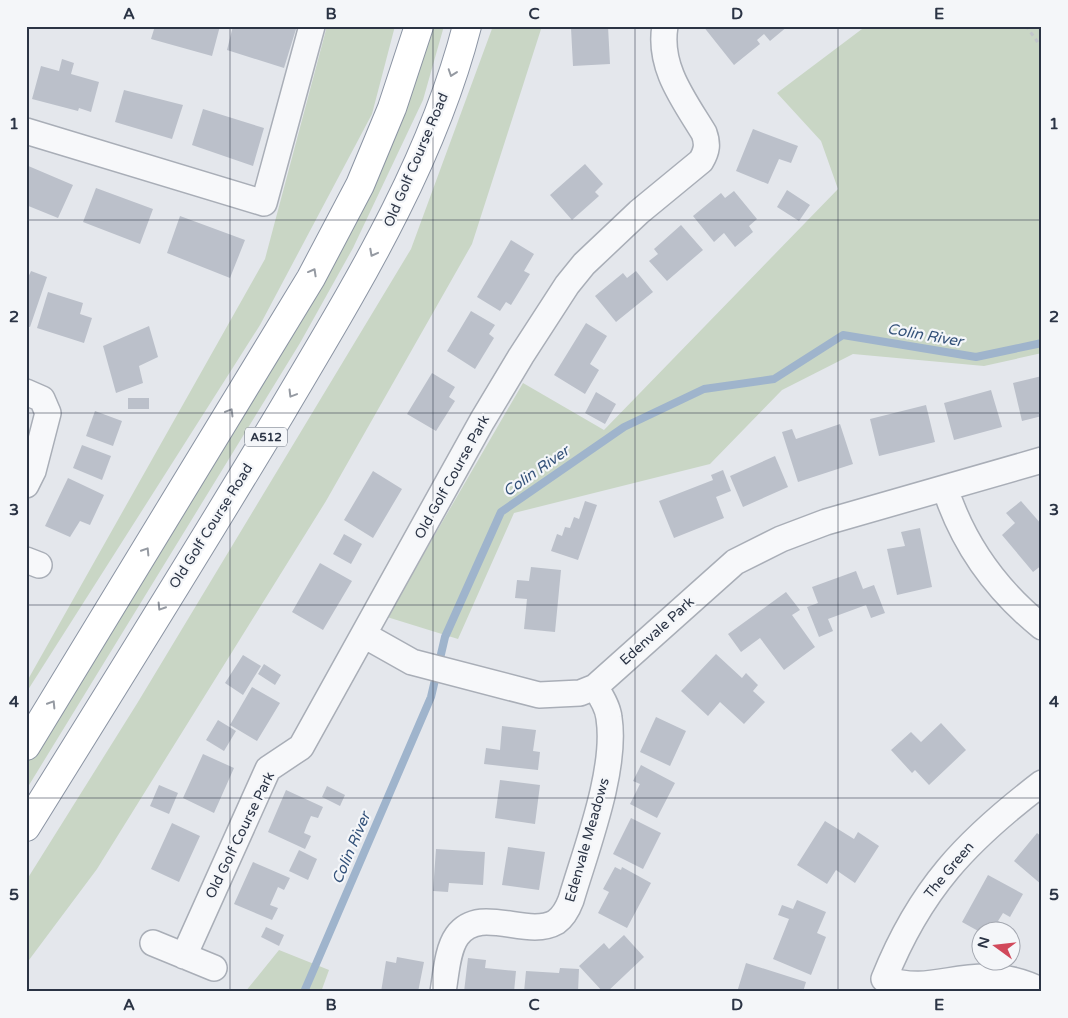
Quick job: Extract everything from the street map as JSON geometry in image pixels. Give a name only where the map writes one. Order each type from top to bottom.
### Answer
[{"type":"highway","name":"A512","points":[[26,746],[311,278],[360,186],[392,108],[420,26]]},
{"type":"highway","name":"Old Golf Course Road","points":[[26,827],[350,297],[403,196],[434,124],[467,26]]},
{"type":"street","points":[[26,131],[264,203],[312,26]]},
{"type":"street","name":"Old Golf Course Park","points":[[184,956],[268,770],[301,747],[482,421],[567,285],[584,264],[639,212],[701,161],[706,152],[707,143],[704,133],[670,75],[664,56],[665,26]]},
{"type":"street","points":[[26,392],[42,399],[48,413],[32,471],[26,485]]},
{"type":"street","name":"Edenvale Park","points":[[364,634],[404,658],[472,678],[539,695],[580,693],[595,687],[735,562],[781,539],[826,522],[1042,460]]},
{"type":"street","points":[[945,488],[953,513],[967,542],[991,577],[1024,613],[1042,627]]},
{"type":"street","name":"Edenvale Meadows","points":[[442,992],[452,950],[457,937],[465,929],[474,924],[489,922],[535,926],[546,925],[556,922],[566,912],[606,777],[611,746],[609,716],[595,687]]},
{"type":"street","name":"The Green","points":[[1042,783],[999,816],[959,853],[918,908],[897,946],[882,985],[922,986],[987,977],[1006,978],[1042,991]]},
{"type":"street","points":[[153,942],[214,968]]},
{"type":"path","points":[[1026,26],[1042,48]]},
{"type":"green space","points":[[327,26],[395,26],[372,114],[260,325],[26,693],[26,683],[265,259]]},
{"type":"green space","points":[[428,26],[444,26],[423,100],[353,248],[300,343],[26,790],[26,761],[227,432]]},
{"type":"green space","points":[[493,26],[542,26],[472,244],[326,501],[97,869],[26,964],[26,881],[138,702],[411,249]]},
{"type":"green space","points":[[866,26],[1042,26],[1042,353],[984,366],[853,354],[782,390],[710,464],[514,513],[458,639],[387,617],[523,383],[604,430],[838,189],[821,141],[777,93]]},
{"type":"green space","points":[[279,950],[329,970],[321,992],[245,992]]},
{"type":"building","points":[[155,26],[220,26],[212,56],[151,39]]},
{"type":"building","points":[[233,26],[287,26],[296,29],[284,68],[227,50]]},
{"type":"building","points":[[608,26],[610,64],[573,66],[571,28]]},
{"type":"building","points":[[703,26],[788,26],[770,41],[764,34],[757,40],[760,44],[734,65]]},
{"type":"building","points":[[62,59],[74,63],[71,74],[99,82],[91,112],[79,108],[78,111],[32,99],[41,66],[59,71]]},
{"type":"building","points":[[124,90],[183,105],[172,139],[115,122]]},
{"type":"building","points":[[203,109],[264,128],[253,166],[192,145]]},
{"type":"building","points":[[753,129],[798,146],[791,163],[779,159],[768,184],[736,171]]},
{"type":"building","points":[[585,164],[603,184],[595,192],[599,196],[572,220],[550,195]]},
{"type":"building","points":[[26,165],[73,185],[58,218],[26,205]]},
{"type":"building","points":[[96,188],[153,209],[140,244],[83,222]]},
{"type":"building","points":[[787,190],[810,205],[799,221],[777,207]]},
{"type":"building","points":[[734,191],[757,219],[749,226],[753,232],[735,247],[724,233],[714,242],[693,216],[721,193],[725,198]]},
{"type":"building","points":[[180,216],[245,240],[230,278],[167,253]]},
{"type":"building","points":[[681,225],[703,250],[667,281],[649,261],[658,254],[654,249]]},
{"type":"building","points":[[511,240],[534,254],[524,271],[530,274],[511,305],[506,302],[500,311],[477,297]]},
{"type":"building","points":[[31,271],[47,277],[30,327],[26,326],[26,282]]},
{"type":"building","points":[[636,271],[653,292],[616,322],[595,296],[623,273],[627,278]]},
{"type":"building","points":[[48,292],[83,303],[80,314],[92,318],[84,343],[37,328]]},
{"type":"building","points":[[471,311],[495,325],[489,334],[494,338],[475,369],[447,351]]},
{"type":"building","points":[[586,323],[607,336],[590,364],[599,370],[585,394],[554,375]]},
{"type":"building","points":[[149,326],[158,357],[139,366],[143,383],[116,393],[103,346]]},
{"type":"building","points":[[432,373],[455,387],[449,397],[455,401],[436,431],[407,414]]},
{"type":"building","points":[[1042,376],[1042,416],[1022,421],[1013,383]]},
{"type":"building","points":[[991,390],[1002,427],[954,440],[944,403]]},
{"type":"building","points":[[596,392],[616,404],[605,424],[585,413]]},
{"type":"building","points":[[128,398],[149,398],[149,409],[128,409]]},
{"type":"building","points":[[926,405],[935,442],[879,456],[870,419]]},
{"type":"building","points":[[95,411],[122,421],[113,446],[86,436]]},
{"type":"building","points":[[840,424],[853,464],[798,482],[782,432],[792,429],[796,439]]},
{"type":"building","points":[[82,445],[111,456],[102,480],[73,468]]},
{"type":"building","points":[[775,456],[788,487],[743,507],[730,476]]},
{"type":"building","points":[[723,470],[731,491],[716,497],[724,518],[674,538],[659,501],[713,480],[711,475]]},
{"type":"building","points":[[373,471],[402,489],[373,538],[344,520]]},
{"type":"building","points":[[68,478],[104,495],[90,525],[80,521],[70,537],[45,526]]},
{"type":"building","points":[[585,501],[597,505],[578,560],[551,551],[557,534],[562,536],[565,527],[570,528],[574,517],[579,519]]},
{"type":"building","points":[[1021,501],[1042,525],[1042,565],[1033,572],[1002,535],[1015,523],[1006,513]]},
{"type":"building","points":[[920,528],[932,587],[897,595],[887,549],[905,546],[901,532]]},
{"type":"building","points":[[344,534],[362,544],[351,564],[333,554]]},
{"type":"building","points":[[320,563],[352,581],[323,630],[292,612]]},
{"type":"building","points":[[531,567],[561,570],[555,632],[524,629],[527,599],[515,598],[517,580],[529,581]]},
{"type":"building","points":[[856,571],[863,589],[874,585],[885,613],[871,618],[866,605],[828,619],[833,631],[819,637],[807,607],[818,603],[812,587]]},
{"type":"building","points":[[786,592],[800,610],[792,615],[815,647],[784,670],[760,638],[741,652],[728,634]]},
{"type":"building","points":[[716,654],[742,678],[746,673],[758,685],[753,691],[765,702],[744,724],[720,702],[708,716],[681,691]]},
{"type":"building","points":[[243,655],[261,666],[243,695],[225,683]]},
{"type":"building","points":[[264,664],[281,675],[275,685],[258,674]]},
{"type":"building","points":[[252,687],[280,703],[257,741],[230,725]]},
{"type":"building","points":[[656,717],[686,731],[670,766],[640,752]]},
{"type":"building","points":[[218,720],[236,731],[224,751],[206,740]]},
{"type":"building","points":[[941,723],[966,750],[929,785],[915,770],[912,773],[891,750],[911,732],[921,742]]},
{"type":"building","points":[[502,726],[536,730],[533,751],[540,752],[538,770],[484,764],[486,748],[500,750]]},
{"type":"building","points":[[203,754],[234,768],[214,813],[183,798]]},
{"type":"building","points":[[641,765],[675,783],[657,818],[630,804],[640,784],[633,781]]},
{"type":"building","points":[[500,780],[540,785],[535,824],[495,818]]},
{"type":"building","points":[[159,785],[178,793],[169,814],[150,806]]},
{"type":"building","points":[[327,786],[345,795],[340,806],[322,797]]},
{"type":"building","points":[[286,790],[323,807],[318,818],[311,816],[307,825],[304,833],[311,836],[305,849],[268,832]]},
{"type":"building","points":[[631,818],[661,833],[643,869],[613,854]]},
{"type":"building","points":[[825,821],[854,839],[858,832],[879,846],[855,883],[836,870],[827,884],[797,865]]},
{"type":"building","points":[[172,823],[200,836],[179,882],[151,869]]},
{"type":"building","points":[[1037,833],[1042,837],[1042,885],[1014,861]]},
{"type":"building","points":[[508,847],[545,852],[539,890],[502,885]]},
{"type":"building","points":[[436,849],[485,852],[483,885],[449,883],[448,892],[433,891]]},
{"type":"building","points":[[299,850],[317,859],[308,880],[289,871]]},
{"type":"building","points":[[253,862],[290,878],[284,890],[278,887],[270,905],[278,908],[272,920],[234,904]]},
{"type":"building","points":[[615,867],[621,870],[622,867],[651,883],[627,928],[598,913],[609,892],[603,889]]},
{"type":"building","points":[[988,875],[1023,894],[1010,917],[1003,913],[999,920],[970,920],[970,926],[962,922]]},
{"type":"building","points":[[797,900],[826,912],[817,933],[826,937],[811,975],[773,959],[789,919],[778,915],[782,905],[793,909]]},
{"type":"building","points":[[266,927],[284,935],[279,946],[261,937]]},
{"type":"building","points":[[624,935],[644,957],[607,992],[603,992],[579,966],[604,943],[609,949]]},
{"type":"building","points":[[397,957],[424,962],[418,992],[381,992],[386,961],[396,963]]},
{"type":"building","points":[[468,958],[486,960],[485,968],[516,971],[514,992],[464,992]]},
{"type":"building","points":[[746,963],[806,982],[803,992],[737,992]]},
{"type":"building","points":[[560,968],[579,969],[578,992],[524,992],[526,971],[559,973]]},
{"type":"waterway","name":"Colin River","points":[[304,992],[431,697],[445,637],[501,512],[624,427],[704,389],[774,379],[843,335],[976,357],[1042,343]]}]
